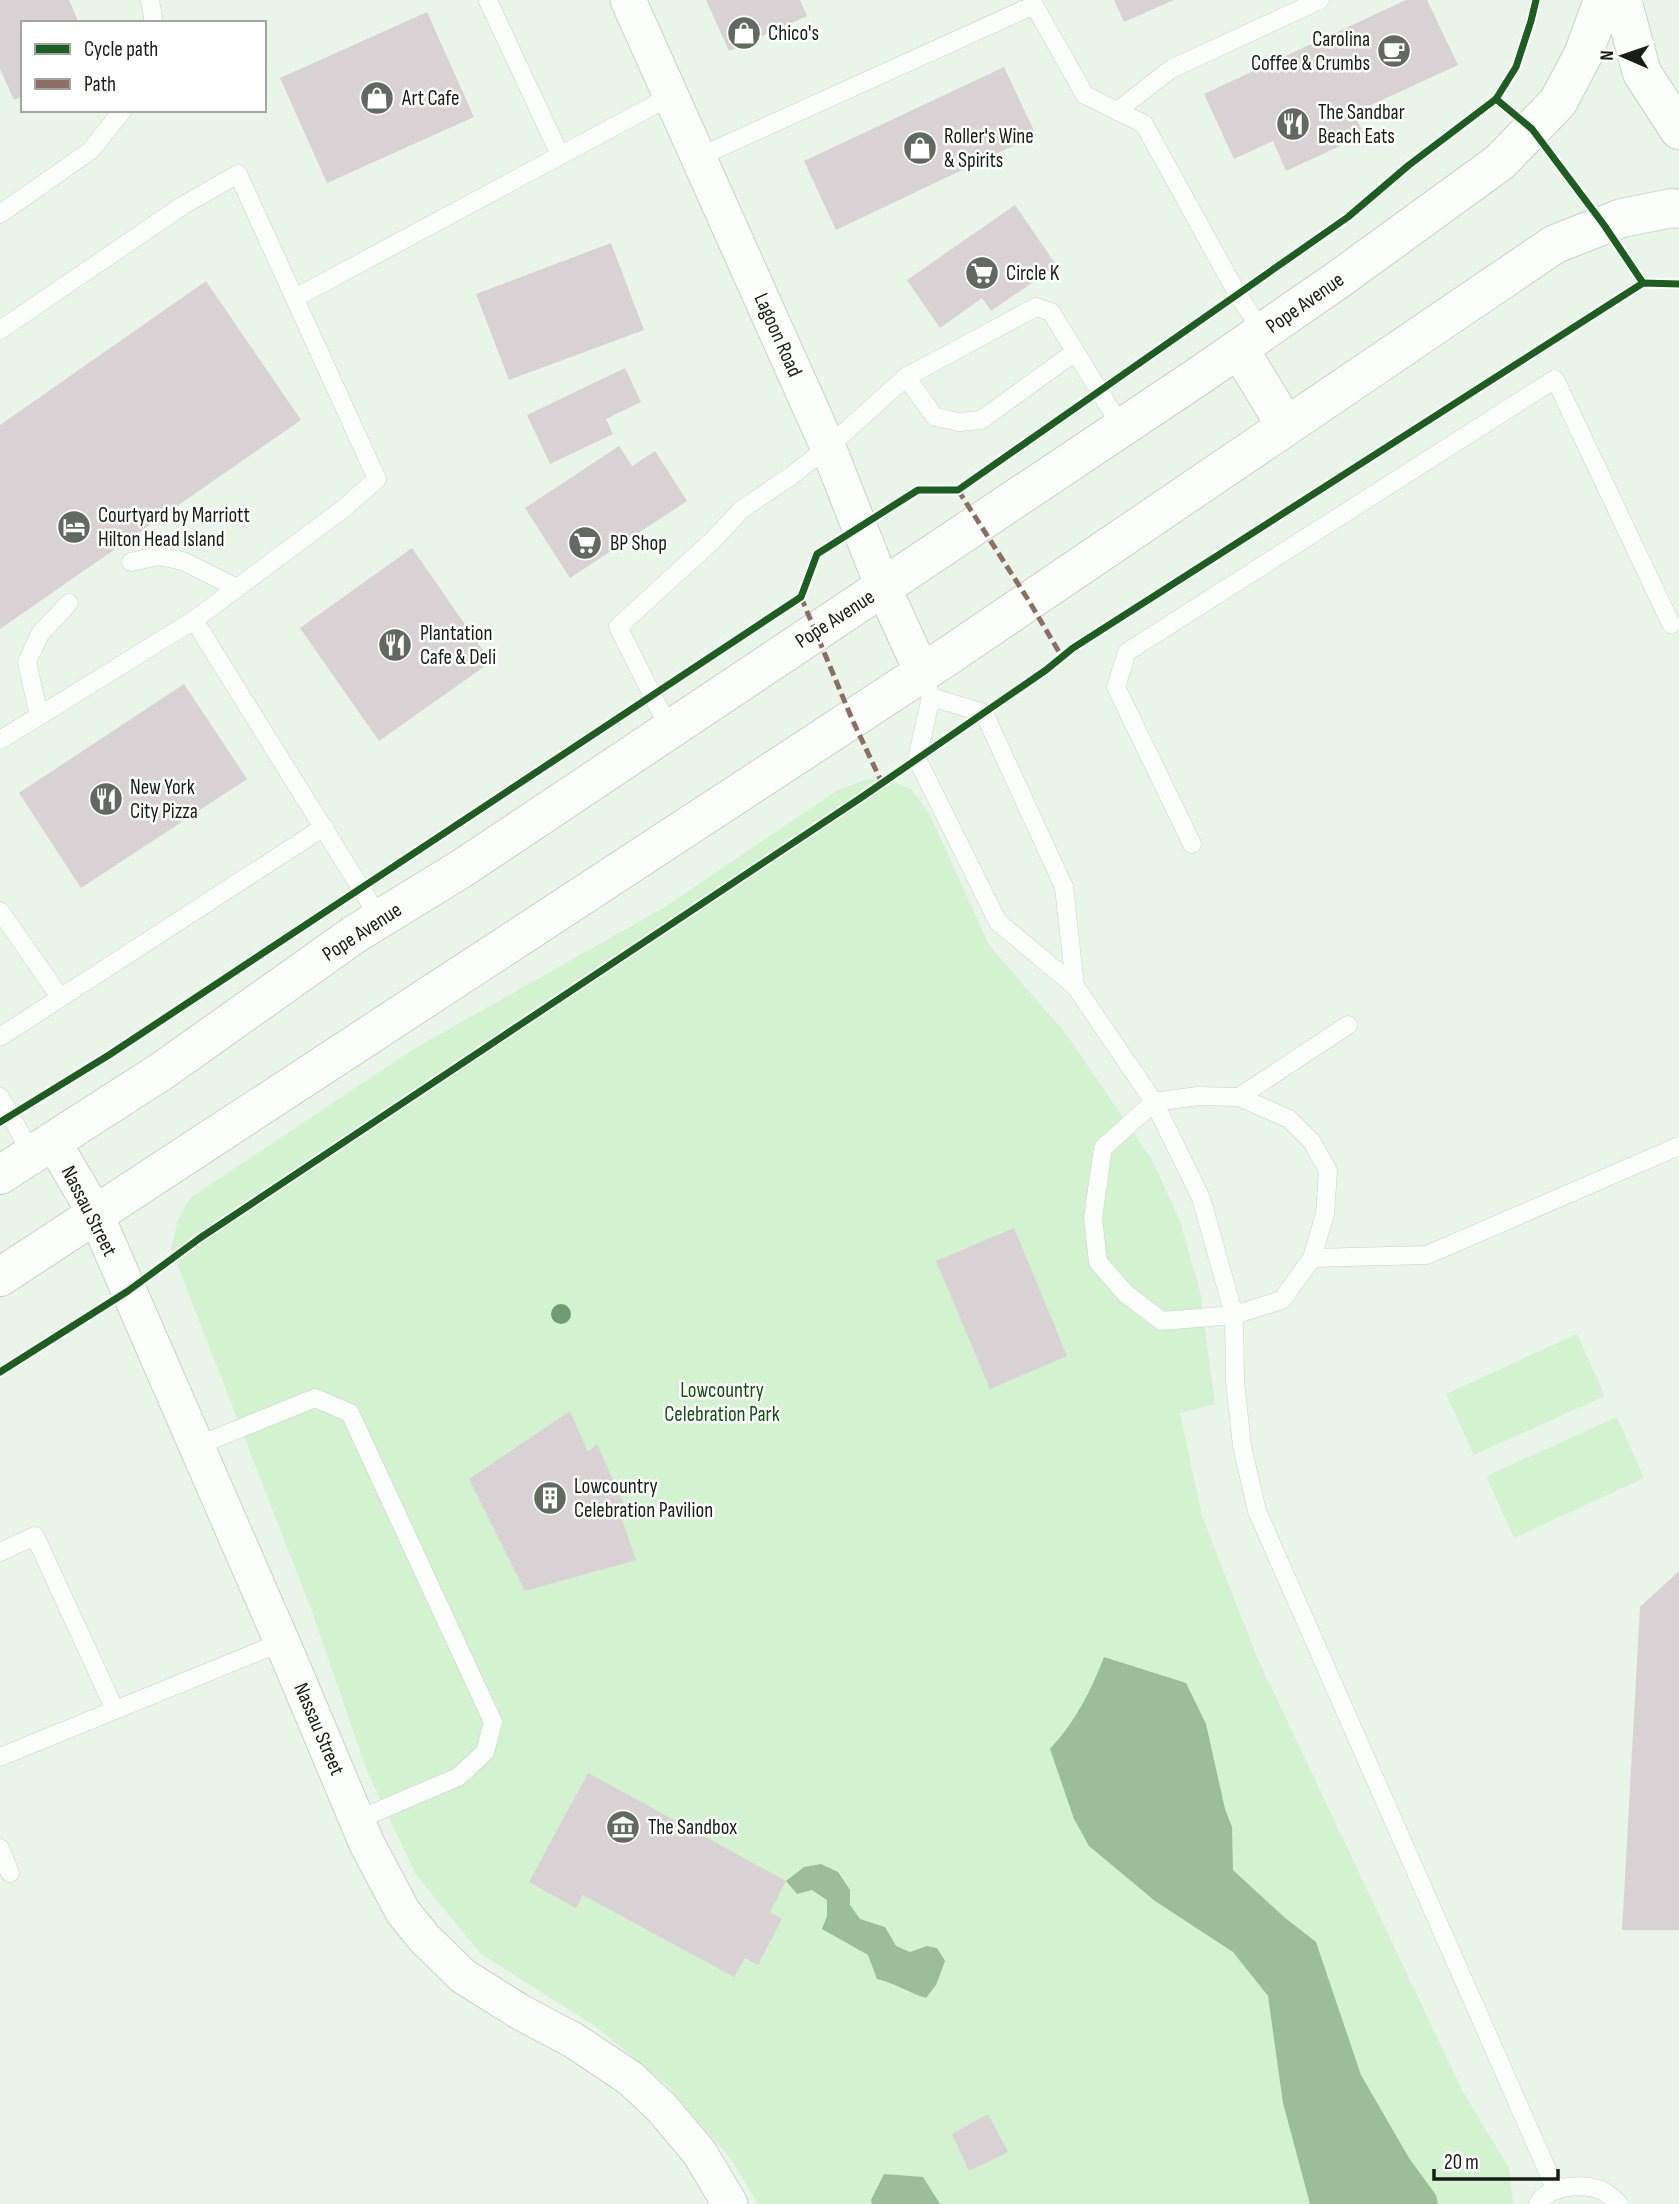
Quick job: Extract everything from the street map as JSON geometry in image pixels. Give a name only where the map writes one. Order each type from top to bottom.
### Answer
[{"type":"main road","name":"Pope Avenue","points":[[0,1175],[162,1071],[355,934],[461,869],[1122,428],[1339,279],[1500,162],[1558,102],[1583,55],[1603,0]]},
{"type":"main road","points":[[1622,0],[1642,73],[1679,130]]},
{"type":"main road","points":[[0,1277],[95,1213],[926,685],[1286,426],[1555,244],[1622,218],[1679,209]]},
{"type":"main road","points":[[1251,340],[1286,426]]},
{"type":"street","name":"Lagoon Road","points":[[628,0],[828,447],[883,587],[926,685]]},
{"type":"street","name":"Nassau Street","points":[[42,1147],[95,1213],[357,1820],[403,1912],[425,1939],[463,1976],[520,2012],[573,2040],[630,2078],[661,2108],[699,2152],[730,2204]]},
{"type":"lane","points":[[150,0],[155,21]]},
{"type":"lane","points":[[1117,111],[1171,69],[1320,0]]},
{"type":"lane","points":[[488,1],[560,155]]},
{"type":"lane","points":[[699,157],[1033,2],[1085,95],[1144,124],[1238,295],[1251,340]]},
{"type":"lane","points":[[295,298],[671,96]]},
{"type":"lane","points":[[0,214],[90,151],[121,112]]},
{"type":"lane","points":[[0,330],[182,206],[238,174],[377,479],[343,509],[194,620],[0,740]]},
{"type":"lane","points":[[669,728],[618,627],[712,541],[741,510],[828,447],[906,377],[1036,307],[1051,312],[1122,428]]},
{"type":"lane","points":[[906,377],[935,417],[959,422],[981,420],[1075,352]]},
{"type":"lane","points":[[1192,844],[1116,687],[1128,652],[1555,379],[1671,624]]},
{"type":"lane","points":[[131,562],[158,556],[183,561],[237,588]]},
{"type":"lane","points":[[39,716],[27,662],[40,634],[68,603]]},
{"type":"lane","points":[[194,620],[380,919]]},
{"type":"lane","points":[[1075,986],[1063,887],[984,713],[926,685],[916,759],[998,922],[1075,986],[1154,1102],[1201,1198],[1234,1315],[1235,1381],[1242,1446],[1257,1511],[1556,2190]]},
{"type":"lane","points":[[0,1037],[324,827]]},
{"type":"lane","points":[[0,911],[60,997]]},
{"type":"lane","points":[[1239,1097],[1348,1025]]},
{"type":"lane","points":[[1198,1096],[1239,1097],[1289,1119],[1312,1142],[1328,1171],[1325,1214],[1312,1258],[1282,1300],[1234,1315],[1162,1321],[1126,1294],[1098,1262],[1093,1218],[1102,1148],[1154,1102],[1198,1096]]},
{"type":"lane","points":[[0,1097],[42,1147]]},
{"type":"lane","points":[[1312,1258],[1427,1255],[1679,1146]]},
{"type":"lane","points":[[197,1446],[315,1398],[350,1413],[493,1722],[485,1752],[458,1777],[357,1820]]},
{"type":"lane","points":[[0,1552],[35,1536],[115,1710]]},
{"type":"lane","points":[[2,1751],[115,1710],[282,1642]]},
{"type":"lane","points":[[0,1848],[10,1873]]},
{"type":"lane","points":[[1538,2204],[1541,2199],[1556,2190],[1584,2186],[1602,2191],[1619,2204]]},
{"type":"green space","name":"Lowcountry Celebration Park","points":[[867,779],[897,783],[911,789],[930,815],[989,945],[1067,1035],[1152,1160],[1180,1221],[1200,1291],[1215,1404],[1180,1413],[1202,1516],[1257,1657],[1462,2090],[1509,2168],[1513,2204],[758,2204],[731,2159],[666,2084],[595,2026],[481,1954],[416,1875],[367,1771],[311,1609],[171,1248],[178,1220],[190,1198],[412,1050],[665,907],[836,791]]},
{"type":"green space","points":[[1577,1334],[1605,1396],[1474,1455],[1446,1394]]},
{"type":"green space","points":[[1617,1417],[1644,1478],[1514,1538],[1486,1476]]},
{"type":"shaded area","points":[[1104,1657],[1186,1683],[1206,1724],[1225,1809],[1232,1827],[1233,1870],[1316,1942],[1361,2075],[1409,2158],[1436,2195],[1438,2204],[1310,2204],[1283,2103],[1268,1996],[1233,1952],[1155,1901],[1089,1846],[1074,1819],[1050,1749],[1082,1706]]},
{"type":"shaded area","points":[[821,1864],[838,1872],[850,1890],[850,1905],[860,1919],[885,1927],[896,1946],[910,1952],[927,1946],[937,1948],[945,1961],[936,1985],[926,1998],[877,1979],[868,1955],[822,1929],[827,1916],[827,1900],[812,1890],[797,1894],[786,1881],[804,1867]]},
{"type":"shaded area","points":[[884,2174],[923,2177],[940,2204],[872,2204],[871,2200]]},
{"type":"building","points":[[0,0],[69,0],[78,21],[21,21],[21,97],[14,100],[0,69]]},
{"type":"building","name":"Chico's","points":[[706,0],[800,0],[807,16],[729,51]]},
{"type":"building","points":[[1114,0],[1174,0],[1124,22]]},
{"type":"building","points":[[1406,0],[1427,0],[1458,65],[1354,113],[1364,135],[1286,171],[1273,141],[1234,159],[1204,94]]},
{"type":"building","name":"Art Cafe","points":[[427,12],[474,117],[327,183],[280,78]]},
{"type":"building","name":"Roller's Wine & Spirits","points":[[1004,67],[1036,135],[836,230],[804,161]]},
{"type":"building","name":"Circle K","points":[[1015,205],[1057,266],[991,311],[982,298],[940,328],[907,280]]},
{"type":"building","points":[[611,243],[644,330],[509,380],[476,294]]},
{"type":"building","name":"Courtyard by Marriott Hilton Head Island","points":[[206,281],[301,420],[0,629],[0,425]]},
{"type":"building","points":[[625,368],[641,402],[606,419],[613,434],[550,464],[527,415]]},
{"type":"building","name":"BP Shop","points":[[619,446],[632,466],[655,451],[687,501],[570,578],[525,508]]},
{"type":"building","name":"Plantation Cafe & Deli","points":[[412,548],[491,662],[379,741],[300,628]]},
{"type":"building","points":[[184,684],[247,779],[81,888],[19,793]]},
{"type":"building","points":[[1014,1228],[1067,1356],[990,1389],[936,1261]]},
{"type":"building","name":"Lowcountry Celebration Pavilion","points":[[570,1411],[588,1452],[597,1444],[630,1517],[622,1520],[636,1560],[525,1591],[469,1479]]},
{"type":"building","points":[[1679,1571],[1679,1930],[1622,1930],[1640,1607]]},
{"type":"building","name":"The Sandbox","points":[[588,1773],[786,1881],[770,1912],[782,1919],[758,1965],[745,1958],[734,1977],[583,1895],[576,1908],[529,1882]]},
{"type":"building","points":[[988,2114],[1008,2152],[969,2171],[952,2134]]},
{"type":"marked path","points":[[958,490],[1062,657]]},
{"type":"marked path","points":[[801,597],[882,783]]},
{"type":"cycle path","points":[[0,1122],[109,1055],[801,597],[817,554],[918,490],[958,490],[1348,217],[1409,165],[1496,99],[1516,67],[1536,0]]},
{"type":"cycle path","points":[[1496,99],[1532,129],[1604,225],[1643,283]]},
{"type":"cycle path","points":[[0,1372],[128,1291],[200,1238],[862,797],[1046,670],[1073,648],[1643,283],[1679,284]]},
{"type":"place","name":"Chico's","points":[[744,33]]},
{"type":"place","name":"Carolina Coffee & Crumbs","points":[[1394,51]]},
{"type":"place","name":"Art Cafe","points":[[377,98]]},
{"type":"place","name":"The Sandbar Beach Eats","points":[[1293,124]]},
{"type":"place","name":"Roller's Wine & Spirits","points":[[920,148]]},
{"type":"place","name":"Circle K","points":[[982,273]]},
{"type":"place","name":"Courtyard by Marriott Hilton Head Island","points":[[74,527]]},
{"type":"place","name":"BP Shop","points":[[585,543]]},
{"type":"place","name":"Plantation Cafe & Deli","points":[[395,645]]},
{"type":"place","name":"New York City Pizza","points":[[106,799]]},
{"type":"place","name":"Lowcountry Celebration Pavilion","points":[[550,1498]]},
{"type":"place","name":"The Sandbox","points":[[623,1827]]}]
